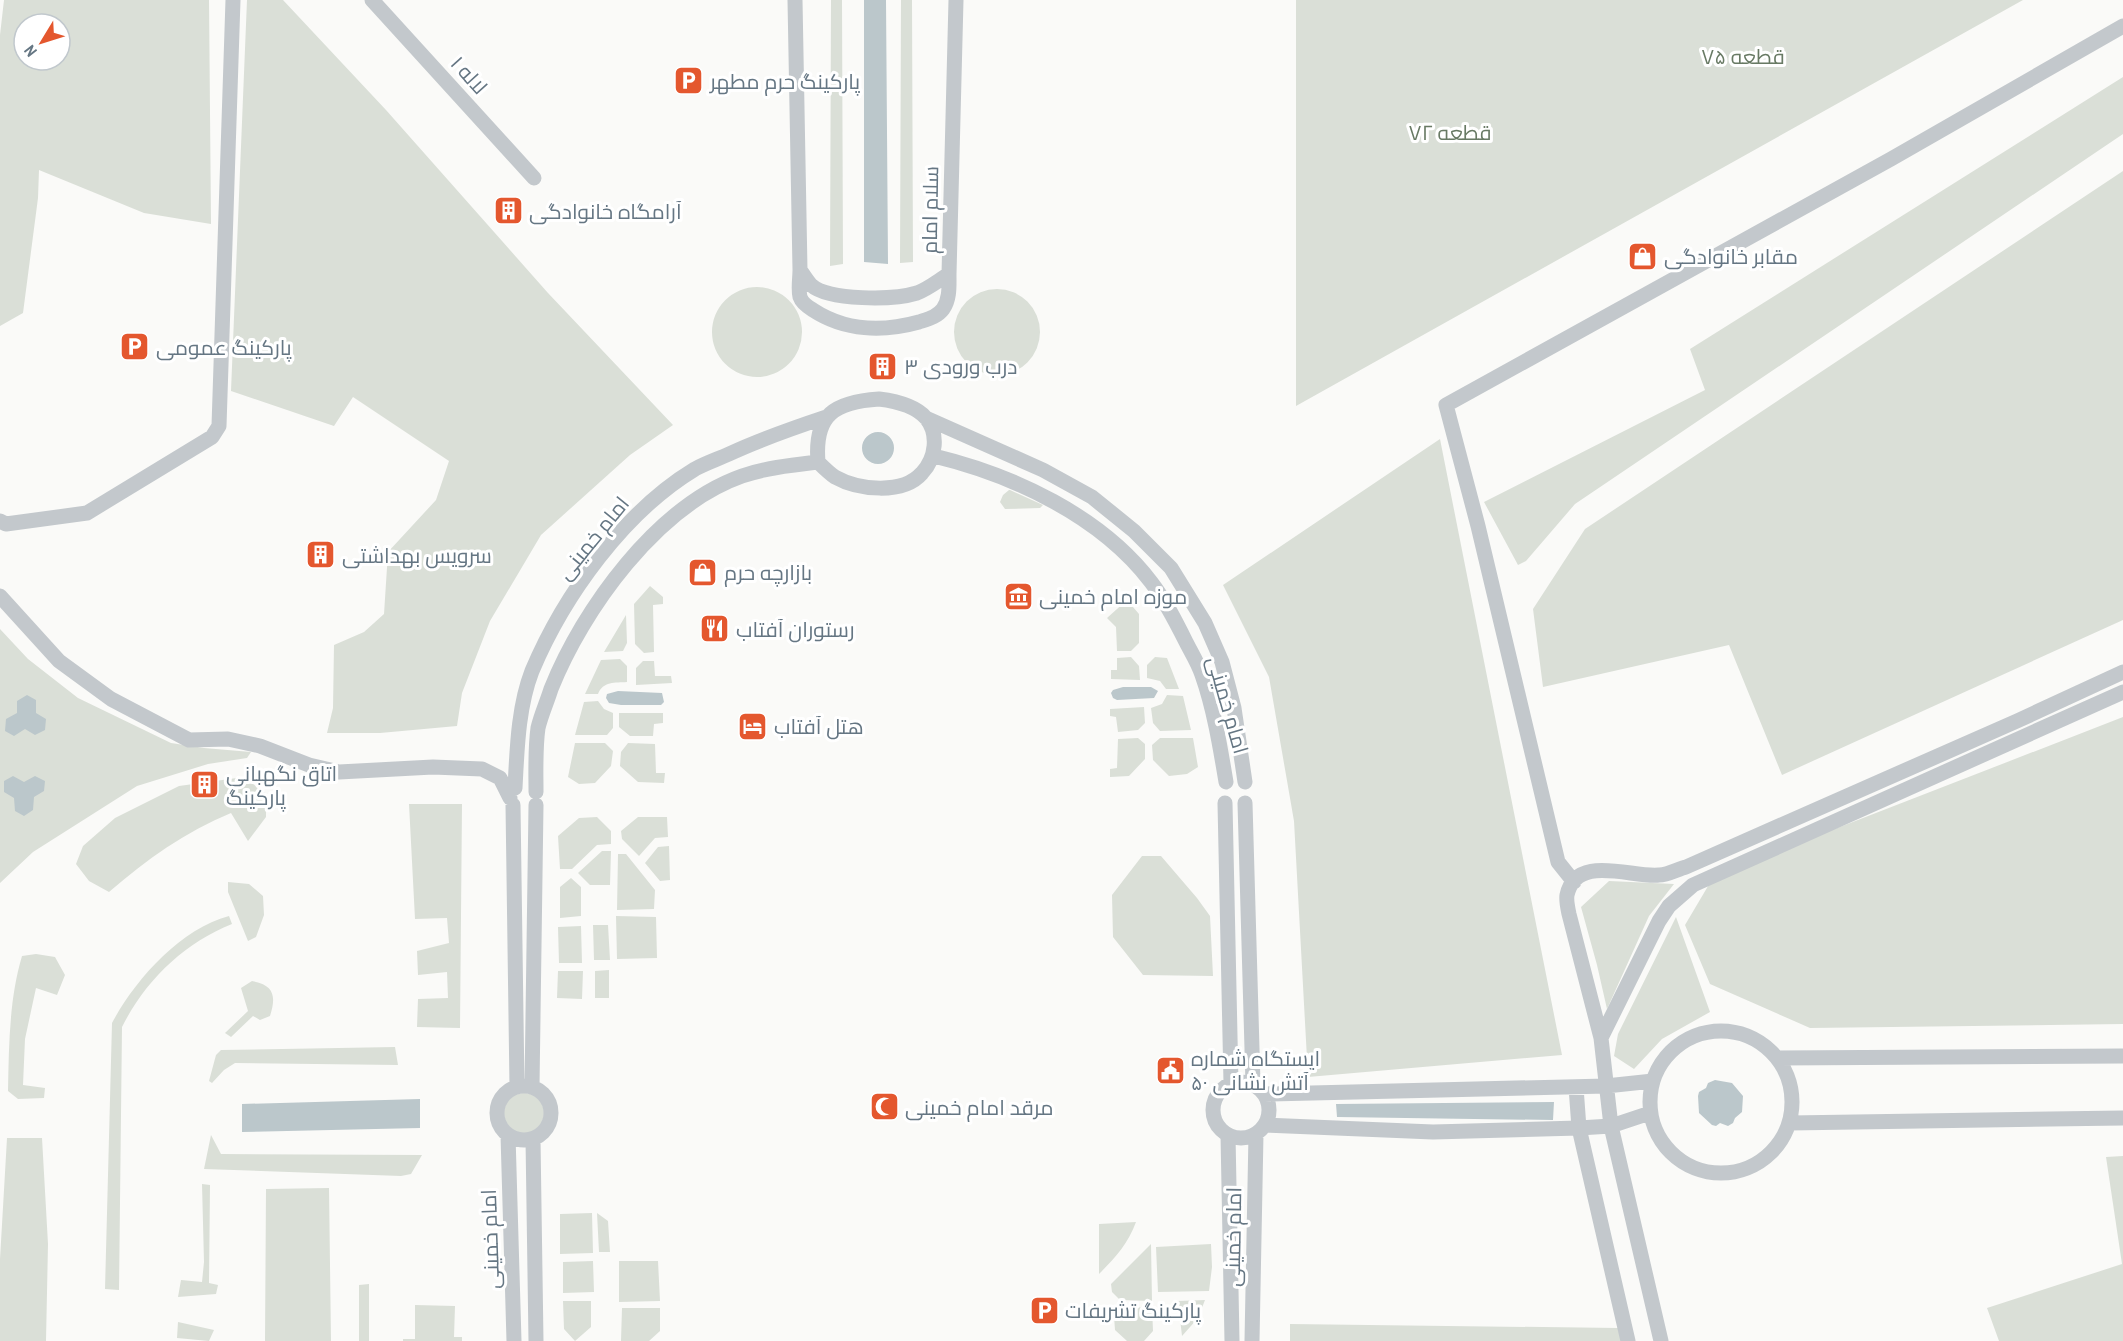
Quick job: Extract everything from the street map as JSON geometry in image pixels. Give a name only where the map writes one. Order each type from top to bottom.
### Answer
[{"type":"street","points":[[0,521],[6,524],[87,513],[212,437],[219,426],[233,0]]},
{"type":"street","name":"لاله ۱","points":[[372,0],[534,178]]},
{"type":"street","points":[[795,0],[800,297],[806,306],[824,317],[852,326],[874,329],[903,326],[933,317],[942,310],[948,299],[949,274]]},
{"type":"street","name":"سلام امام","points":[[800,270],[812,286],[834,294],[861,298],[889,298],[918,292],[949,274],[956,0]]},
{"type":"street","points":[[1574,882],[1558,862],[1478,526],[1446,405],[1891,159],[2123,26]]},
{"type":"street","points":[[926,418],[934,438],[934,456],[921,474],[907,483],[889,488],[852,485],[833,476],[818,462],[816,441],[826,417],[844,404],[879,399],[906,404],[926,418],[1043,470],[1092,497],[1134,531],[1171,568],[1204,623],[1222,662],[1234,708],[1245,782],[1250,793],[1245,803],[1253,1084]]},
{"type":"street","name":"امام خمینی","points":[[525,1087],[513,797],[518,730],[532,673],[559,619],[587,574],[620,532],[657,496],[697,468],[765,437],[826,417]]},
{"type":"street","name":"امام خمینی","points":[[934,456],[972,465],[1005,478],[1066,509],[1119,546],[1151,582],[1176,622],[1201,673],[1217,730],[1226,782]]},
{"type":"street","name":"امام خمینی","points":[[525,1087],[538,728],[558,673],[573,641],[600,598],[635,555],[663,524],[697,497],[742,476],[818,462]]},
{"type":"street","points":[[0,596],[59,661],[111,699],[189,740],[228,739],[260,746],[309,765],[339,772],[433,767],[482,769],[500,778],[513,797],[516,809],[524,812],[536,799],[527,785],[513,797]]},
{"type":"street","points":[[1661,1341],[1611,1126],[1601,1038],[1569,914],[1567,896],[1574,882],[1580,874],[1600,870],[1659,875],[1686,867],[2123,672]]},
{"type":"street","points":[[1601,1038],[1659,921],[1669,906],[1693,885],[2123,692]]},
{"type":"street","points":[[1232,1083],[1225,803],[1221,794],[1223,785],[1233,778],[1245,782]]},
{"type":"street","points":[[1225,803],[1233,807],[1245,803]]},
{"type":"street","points":[[1719,1030],[1742,1033],[1762,1043],[1778,1058],[1787,1073],[1792,1089],[1793,1106],[1790,1123],[1781,1142],[1767,1158],[1738,1172],[1706,1173],[1686,1165],[1669,1151],[1656,1134],[1650,1113],[1649,1097],[1662,1061],[1678,1045],[1698,1034],[1719,1030]]},
{"type":"street","points":[[1778,1058],[2123,1056]]},
{"type":"street","points":[[1265,1094],[1606,1086],[1653,1081]]},
{"type":"street","points":[[1261,1130],[1270,1110],[1265,1094],[1253,1084],[1246,1082],[1232,1083],[1223,1088],[1213,1103],[1215,1122],[1220,1130],[1237,1138],[1247,1138],[1261,1130],[1433,1132],[1579,1128],[1611,1126],[1650,1113]]},
{"type":"street","points":[[525,1087],[546,1097],[551,1113],[546,1129],[533,1139],[525,1140],[508,1135],[498,1121],[498,1104],[502,1096],[525,1087]]},
{"type":"street","points":[[1576,1087],[1579,1128],[1628,1341]]},
{"type":"street","points":[[1790,1123],[2123,1118]]},
{"type":"street","name":"امام خمینی","points":[[1252,1341],[1261,1130]]},
{"type":"street","name":"امام خمینی","points":[[508,1135],[514,1341]]},
{"type":"street","name":"امام خمینی","points":[[1228,1135],[1232,1341]]},
{"type":"street","name":"امام خمینی","points":[[533,1139],[536,1341]]},
{"type":"green space","points":[[4,0],[209,0],[211,224],[144,213],[39,170],[38,198],[23,313],[0,326],[0,35]]},
{"type":"green space","points":[[247,0],[283,0],[386,110],[548,293],[673,425],[630,455],[541,535],[490,621],[462,693],[457,726],[380,733],[327,733],[333,708],[334,645],[364,632],[384,614],[388,552],[436,500],[449,461],[353,397],[334,426],[231,391]]},
{"type":"green space","points":[[831,0],[842,0],[843,264],[830,266]]},
{"type":"green space","points":[[901,0],[912,0],[913,262],[900,263]]},
{"type":"green space","name":"قطعه ۷۲","points":[[1296,0],[2023,0],[1296,406]]},
{"type":"green space","points":[[2123,77],[2123,134],[1575,504],[1526,561],[1518,565],[1484,502],[1705,390],[1690,349]]},
{"type":"green space","points":[[2123,171],[2123,620],[1782,775],[1729,645],[1543,687],[1533,609],[1585,529]]},
{"type":"green space","points":[[757,287],[774,291],[789,300],[798,315],[802,332],[798,349],[789,364],[774,373],[757,377],[740,373],[725,364],[716,349],[712,332],[716,315],[725,300],[740,291]]},
{"type":"green space","points":[[997,289],[1013,293],[1027,302],[1036,316],[1040,332],[1036,348],[1027,362],[1013,371],[997,375],[981,371],[967,362],[958,348],[954,332],[958,316],[967,302],[981,293]]},
{"type":"green space","points":[[1440,439],[1562,1055],[1308,1077],[1294,821],[1269,677],[1223,585]]},
{"type":"green space","points":[[1009,490],[1043,505],[1040,508],[1005,509],[1000,502]]},
{"type":"green space","points":[[650,586],[663,597],[663,604],[653,605],[654,652],[644,653],[635,644],[634,604]]},
{"type":"green space","points":[[1127,600],[1139,614],[1139,643],[1131,651],[1117,651],[1116,627],[1107,618]]},
{"type":"green space","points":[[626,615],[627,643],[623,651],[604,652]]},
{"type":"green space","points":[[0,629],[28,659],[78,698],[171,743],[251,752],[247,758],[208,764],[137,786],[33,852],[0,883]]},
{"type":"green space","points":[[1131,657],[1139,666],[1140,680],[1111,679],[1111,670],[1117,670],[1117,658]]},
{"type":"green space","points":[[1155,657],[1167,658],[1179,689],[1166,689],[1160,681],[1147,678],[1147,665]]},
{"type":"green space","points":[[620,659],[627,666],[627,682],[606,685],[598,694],[585,694],[601,660]]},
{"type":"green space","points":[[643,661],[654,661],[655,676],[671,676],[672,683],[636,685],[636,668]]},
{"type":"green space","points":[[1167,695],[1183,696],[1191,730],[1160,731],[1153,723],[1151,708],[1162,704]]},
{"type":"green space","points":[[598,701],[604,709],[613,713],[613,728],[607,735],[575,735],[584,702]]},
{"type":"green space","points":[[1144,707],[1145,723],[1138,730],[1118,732],[1116,717],[1110,716],[1110,709]]},
{"type":"green space","points":[[619,713],[663,713],[663,723],[654,724],[653,736],[630,736],[619,727]]},
{"type":"green space","points":[[2123,717],[2123,1024],[1810,1028],[1710,984],[1685,925],[1714,876]]},
{"type":"green space","points":[[1138,738],[1145,744],[1145,759],[1129,776],[1110,777],[1110,769],[1117,768],[1118,739]]},
{"type":"green space","points":[[1160,738],[1193,738],[1198,767],[1187,774],[1169,776],[1153,760],[1152,745]]},
{"type":"green space","points":[[575,743],[605,743],[613,751],[611,766],[595,783],[579,784],[568,777]]},
{"type":"green space","points":[[628,743],[655,744],[656,773],[665,773],[664,783],[638,782],[620,766],[621,752]]},
{"type":"green space","points":[[244,777],[266,794],[266,817],[248,841],[231,813],[167,847],[109,892],[89,881],[76,864],[83,846],[115,818],[179,786]]},
{"type":"green space","points":[[409,804],[462,804],[460,1028],[417,1027],[418,999],[448,998],[447,972],[418,975],[417,951],[449,943],[447,918],[415,919]]},
{"type":"green space","points":[[597,817],[611,831],[611,844],[597,845],[572,869],[560,869],[558,836],[579,818]]},
{"type":"green space","points":[[638,817],[667,817],[668,837],[655,838],[639,856],[622,839],[621,831]]},
{"type":"green space","points":[[669,846],[670,880],[660,881],[645,863],[658,847]]},
{"type":"green space","points":[[602,851],[611,851],[610,885],[590,885],[578,873]]},
{"type":"green space","points":[[618,854],[626,854],[655,890],[654,909],[617,910]]},
{"type":"green space","points":[[1142,856],[1161,856],[1210,916],[1213,976],[1143,975],[1113,937],[1112,895]]},
{"type":"green space","points":[[571,878],[581,887],[581,916],[560,918],[560,887]]},
{"type":"green space","points":[[1609,881],[1674,884],[1649,916],[1607,1009],[1581,907]]},
{"type":"green space","points":[[228,882],[249,884],[263,896],[264,915],[256,937],[248,941],[228,892]]},
{"type":"green space","points":[[229,916],[232,924],[214,932],[182,953],[154,979],[131,1010],[122,1027],[119,1290],[105,1289],[112,1023],[133,990],[161,958],[193,932]]},
{"type":"green space","points":[[616,916],[656,917],[657,958],[617,959]]},
{"type":"green space","points":[[1676,917],[1710,1012],[1662,1039],[1634,1069],[1614,1056],[1618,1034]]},
{"type":"green space","points":[[593,925],[608,925],[610,960],[594,960]]},
{"type":"green space","points":[[581,926],[582,963],[559,963],[558,927]]},
{"type":"green space","points":[[36,954],[55,957],[65,975],[57,995],[36,988],[25,1039],[23,1085],[45,1088],[44,1098],[18,1099],[8,1091],[12,1006],[22,956]]},
{"type":"green space","points":[[609,970],[609,998],[595,998],[595,971]]},
{"type":"green space","points":[[558,971],[583,971],[582,999],[557,998]]},
{"type":"green space","points":[[252,981],[265,985],[272,993],[273,1003],[270,1016],[260,1020],[253,1016],[231,1037],[225,1033],[248,1011],[241,988]]},
{"type":"green space","points":[[395,1047],[398,1065],[235,1063],[224,1070],[212,1083],[209,1081],[216,1055],[221,1050]]},
{"type":"green space","points":[[524,1093],[538,1099],[544,1113],[538,1127],[524,1133],[510,1127],[504,1113],[510,1099]]},
{"type":"green space","points":[[211,1135],[221,1154],[422,1155],[411,1174],[401,1176],[204,1169]]},
{"type":"green space","points":[[7,1138],[42,1138],[48,1244],[46,1341],[0,1341],[0,1259]]},
{"type":"green space","points":[[2123,1156],[2123,1341],[1999,1341],[1987,1308],[2122,1264],[2106,1157]]},
{"type":"green space","points":[[202,1184],[210,1185],[209,1283],[218,1285],[216,1294],[178,1297],[181,1280],[202,1282],[204,1262]]},
{"type":"green space","points":[[329,1188],[331,1341],[265,1341],[266,1189]]},
{"type":"green space","points":[[592,1213],[593,1253],[560,1254],[560,1214]]},
{"type":"green space","points":[[597,1213],[608,1221],[610,1252],[599,1252]]},
{"type":"green space","points":[[1136,1222],[1121,1250],[1099,1274],[1099,1224]]},
{"type":"green space","points":[[1151,1244],[1152,1301],[1120,1300],[1112,1292],[1111,1284]]},
{"type":"green space","points":[[1211,1244],[1212,1267],[1209,1291],[1158,1292],[1156,1247]]},
{"type":"green space","points":[[593,1261],[594,1292],[563,1293],[563,1262]]},
{"type":"green space","points":[[619,1261],[658,1261],[660,1301],[619,1302]]},
{"type":"green space","points":[[369,1284],[369,1341],[359,1341],[359,1285]]},
{"type":"green space","points":[[1205,1300],[1198,1318],[1182,1336],[1178,1301]]},
{"type":"green space","points":[[563,1301],[591,1301],[591,1327],[575,1341],[564,1329]]},
{"type":"green space","points":[[415,1305],[455,1306],[454,1337],[462,1337],[462,1341],[403,1341],[403,1339],[415,1339]]},
{"type":"green space","points":[[1152,1307],[1153,1331],[1144,1341],[1127,1341],[1115,1330],[1114,1316],[1119,1308]]},
{"type":"green space","points":[[622,1308],[660,1308],[660,1331],[649,1341],[621,1341]]},
{"type":"green space","points":[[178,1322],[214,1330],[209,1341],[177,1338]]},
{"type":"green space","points":[[1290,1324],[1618,1328],[1621,1341],[1290,1341]]},
{"type":"shaded area","points":[[864,0],[886,0],[888,264],[864,262]]},
{"type":"shaded area","points":[[878,432],[889,437],[894,448],[889,459],[878,464],[867,459],[862,448],[867,437]]},
{"type":"shaded area","points":[[1123,687],[1151,687],[1158,691],[1154,698],[1117,700],[1113,698],[1111,693],[1113,690]]},
{"type":"shaded area","points":[[618,691],[662,693],[664,702],[661,705],[609,703],[606,698],[607,694]]},
{"type":"shaded area","points":[[27,695],[36,700],[36,713],[46,719],[45,730],[35,735],[25,729],[14,736],[5,731],[6,719],[17,713],[17,701]]},
{"type":"shaded area","points":[[13,776],[24,782],[35,776],[45,781],[44,791],[34,797],[33,810],[24,816],[15,811],[14,798],[4,792],[4,781]]},
{"type":"shaded area","points":[[1715,1080],[1732,1083],[1743,1096],[1742,1112],[1728,1126],[1720,1123],[1716,1126],[1712,1125],[1699,1113],[1699,1092]]},
{"type":"shaded area","points":[[420,1099],[420,1128],[242,1132],[242,1104]]},
{"type":"shaded area","points":[[1554,1102],[1553,1120],[1337,1117],[1336,1104]]},
{"type":"place","name":"پارکینگ حرم مطهر","points":[[689,81]]},
{"type":"place","name":"آرامگاه خانوادگی","points":[[508,211]]},
{"type":"place","name":"مقابر خانوادگی","points":[[1643,256]]},
{"type":"place","name":"پارکینگ عمومی","points":[[135,347]]},
{"type":"place","name":"درب ورودی ۳","points":[[883,366]]},
{"type":"place","name":"سرویس بهداشتی","points":[[321,555]]},
{"type":"place","name":"بازارچه حرم","points":[[703,572]]},
{"type":"place","name":"موزه امام خمینی","points":[[1018,596]]},
{"type":"place","name":"رستوران آفتاب","points":[[715,629]]},
{"type":"place","name":"هتل آفتاب","points":[[753,726]]},
{"type":"place","name":"اتاق نگهبانی پارکینگ","points":[[205,785]]},
{"type":"place","name":"ایستگاه شماره ۵۰ آتش نشانی","points":[[1170,1070]]},
{"type":"place","name":"مرقد امام خمینی","points":[[884,1107]]},
{"type":"place","name":"پارکینگ تشریفات","points":[[1044,1310]]},
{"type":"park label","name":"قطعه ۷۵","points":[[1743,56]]}]
